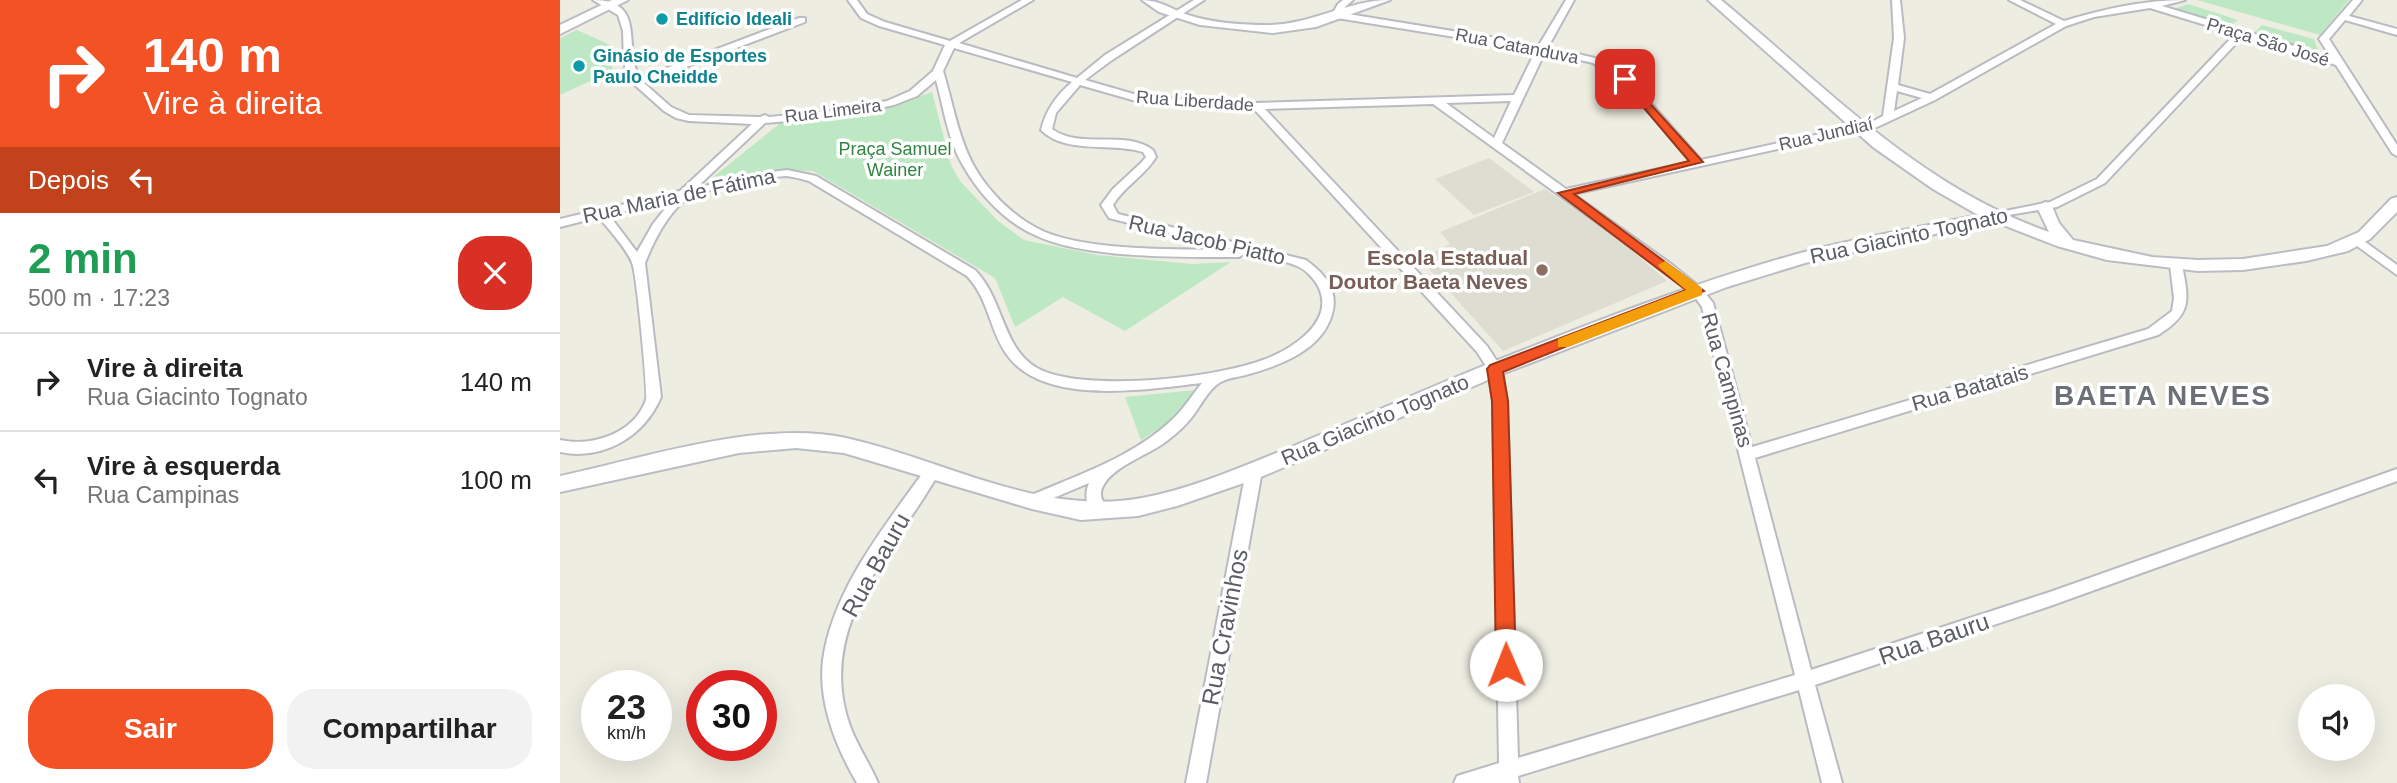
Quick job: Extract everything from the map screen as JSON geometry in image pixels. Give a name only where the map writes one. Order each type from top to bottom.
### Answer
[{"type":"street","name":"Rua Liberdade","points":[[852,0],[864,16],[872,20],[950,46],[1143,100],[1257,106],[1516,98]]},
{"type":"street","points":[[950,46],[1029,0]]},
{"type":"street","points":[[1148,0],[1177,15],[1205,23],[1254,28],[1310,24],[1384,0]]},
{"type":"street","points":[[1076,81],[1200,0]]},
{"type":"street","points":[[1337,15],[1341,6],[1349,0]]},
{"type":"street","points":[[1496,144],[1516,98],[1570,0]]},
{"type":"street","points":[[1888,119],[1899,38],[1896,0]]},
{"type":"street","points":[[2013,0],[2063,24]]},
{"type":"street","points":[[2151,6],[2180,0]]},
{"type":"street","name":"Praça São José","points":[[2339,63],[2324,39],[2358,0]]},
{"type":"street","points":[[564,19],[606,1]]},
{"type":"street","points":[[560,30],[606,1]]},
{"type":"street","points":[[606,1],[626,22],[630,36],[630,67],[638,82],[802,20]]},
{"type":"street","points":[[1717,1],[1859,129],[1939,187],[1994,216],[2068,243],[2116,256],[2176,265],[2246,267],[2329,252],[2357,240],[2374,227],[2397,202]]},
{"type":"street","name":"Rua Jundiaí","points":[[1564,193],[1859,129],[1888,119],[1931,97],[2063,24],[2093,15],[2151,6]]},
{"type":"street","name":"Praça São José","points":[[2151,6],[2339,63]]},
{"type":"street","name":"Rua Catanduva","points":[[1337,15],[1542,48],[1595,61],[1625,79],[1697,162]]},
{"type":"street","points":[[2343,17],[2397,32]]},
{"type":"street","name":"Rua Giacinto Tognato","points":[[560,484],[739,445],[796,440],[844,444],[1032,501],[1081,511],[1138,507],[1177,498],[1254,471],[1495,369],[1697,291],[1802,258],[2045,207],[2078,195],[2101,181],[2240,34]]},
{"type":"street","name":"Rua Limeira","points":[[638,82],[672,114],[706,119],[765,118],[877,108],[909,96],[938,71],[950,46]]},
{"type":"street","points":[[2339,63],[2397,153]]},
{"type":"street","points":[[938,71],[968,166],[989,195],[1040,234],[1077,242],[1125,247],[1203,252],[1261,252]]},
{"type":"street","name":"Rua Jacob Piatto","points":[[1076,81],[1050,111],[1046,130],[1051,135],[1076,140],[1135,144],[1148,150],[1150,156],[1146,165],[1112,196],[1107,205],[1113,216],[1289,258],[1315,272],[1327,289],[1328,312],[1308,341],[1291,353],[1265,365],[1216,377]]},
{"type":"street","points":[[1893,87],[1931,97]]},
{"type":"street","name":"Rua Campinas","points":[[1436,101],[1697,291],[1714,321],[1832,783]]},
{"type":"street","points":[[1257,106],[1482,349],[1495,369],[1500,401],[1509,777]]},
{"type":"street","points":[[639,263],[650,237],[685,194],[765,118]]},
{"type":"street","name":"Rua Maria de Fátima","points":[[560,223],[600,211],[775,174],[812,178],[971,273],[984,284],[1014,356],[1029,369],[1051,380],[1112,385],[1216,377]]},
{"type":"street","points":[[2045,207],[2055,231],[2068,243]]},
{"type":"street","points":[[560,446],[588,447],[631,432],[650,410],[654,385],[639,263],[600,211]]},
{"type":"street","points":[[2357,240],[2397,271]]},
{"type":"street","name":"Rua Batatais","points":[[1748,454],[2153,332],[2174,320],[2179,312],[2181,300],[2176,265]]},
{"type":"street","points":[[1032,501],[1156,442],[1180,423],[1216,377]]},
{"type":"street","points":[[1100,510],[1092,498],[1092,490],[1111,465]]},
{"type":"street","name":"Rua Bauru","points":[[868,783],[849,753],[839,724],[832,661],[848,611],[862,581],[932,471]]},
{"type":"street","name":"Rua Cravinhos","points":[[1196,783],[1254,471]]},
{"type":"street","name":"Rua Bauru","points":[[1464,783],[1509,777],[1806,682],[2203,548],[2397,475]]},
{"type":"shaded area","points":[[1489,158],[1534,192],[1474,215],[1435,179]]},
{"type":"shaded area","name":"Escola Estadual Doutor Baeta Neves","points":[[1545,189],[1622,242],[1667,281],[1503,351],[1420,259],[1450,244],[1440,232]]},
{"type":"green space","points":[[2197,0],[2349,0],[2320,35]]},
{"type":"green space","points":[[2188,4],[2238,20],[2230,26],[2174,9]]},
{"type":"green space","points":[[2262,25],[2314,39],[2319,53],[2253,34]]},
{"type":"green space","points":[[577,30],[613,46],[612,71],[560,95],[560,38]]},
{"type":"green space","name":"Praça Samuel Wainer","points":[[932,92],[951,165],[960,181],[998,221],[1024,240],[1097,255],[1192,264],[1231,262],[1125,331],[1063,297],[1015,327],[995,278],[813,171],[781,170],[719,180],[712,178],[783,121],[875,112]]},
{"type":"green space","points":[[1196,390],[1175,418],[1141,440],[1125,397]]},
{"type":"slow traffic","points":[[1563,343],[1697,291],[1665,265]]},
{"type":"place","name":"Edifício Ideali","points":[[662,19]]},
{"type":"place","name":"Ginásio de Esportes Paulo Cheidde","points":[[579,66]]},
{"type":"place","name":"Escola Estadual Doutor Baeta Neves","points":[[1542,270]]},
{"type":"district","name":"BAETA NEVES","points":[[2163,395]]},
{"type":"route","points":[[1506,665],[1500,401],[1495,369],[1697,291],[1564,193],[1697,162],[1625,79]]}]
